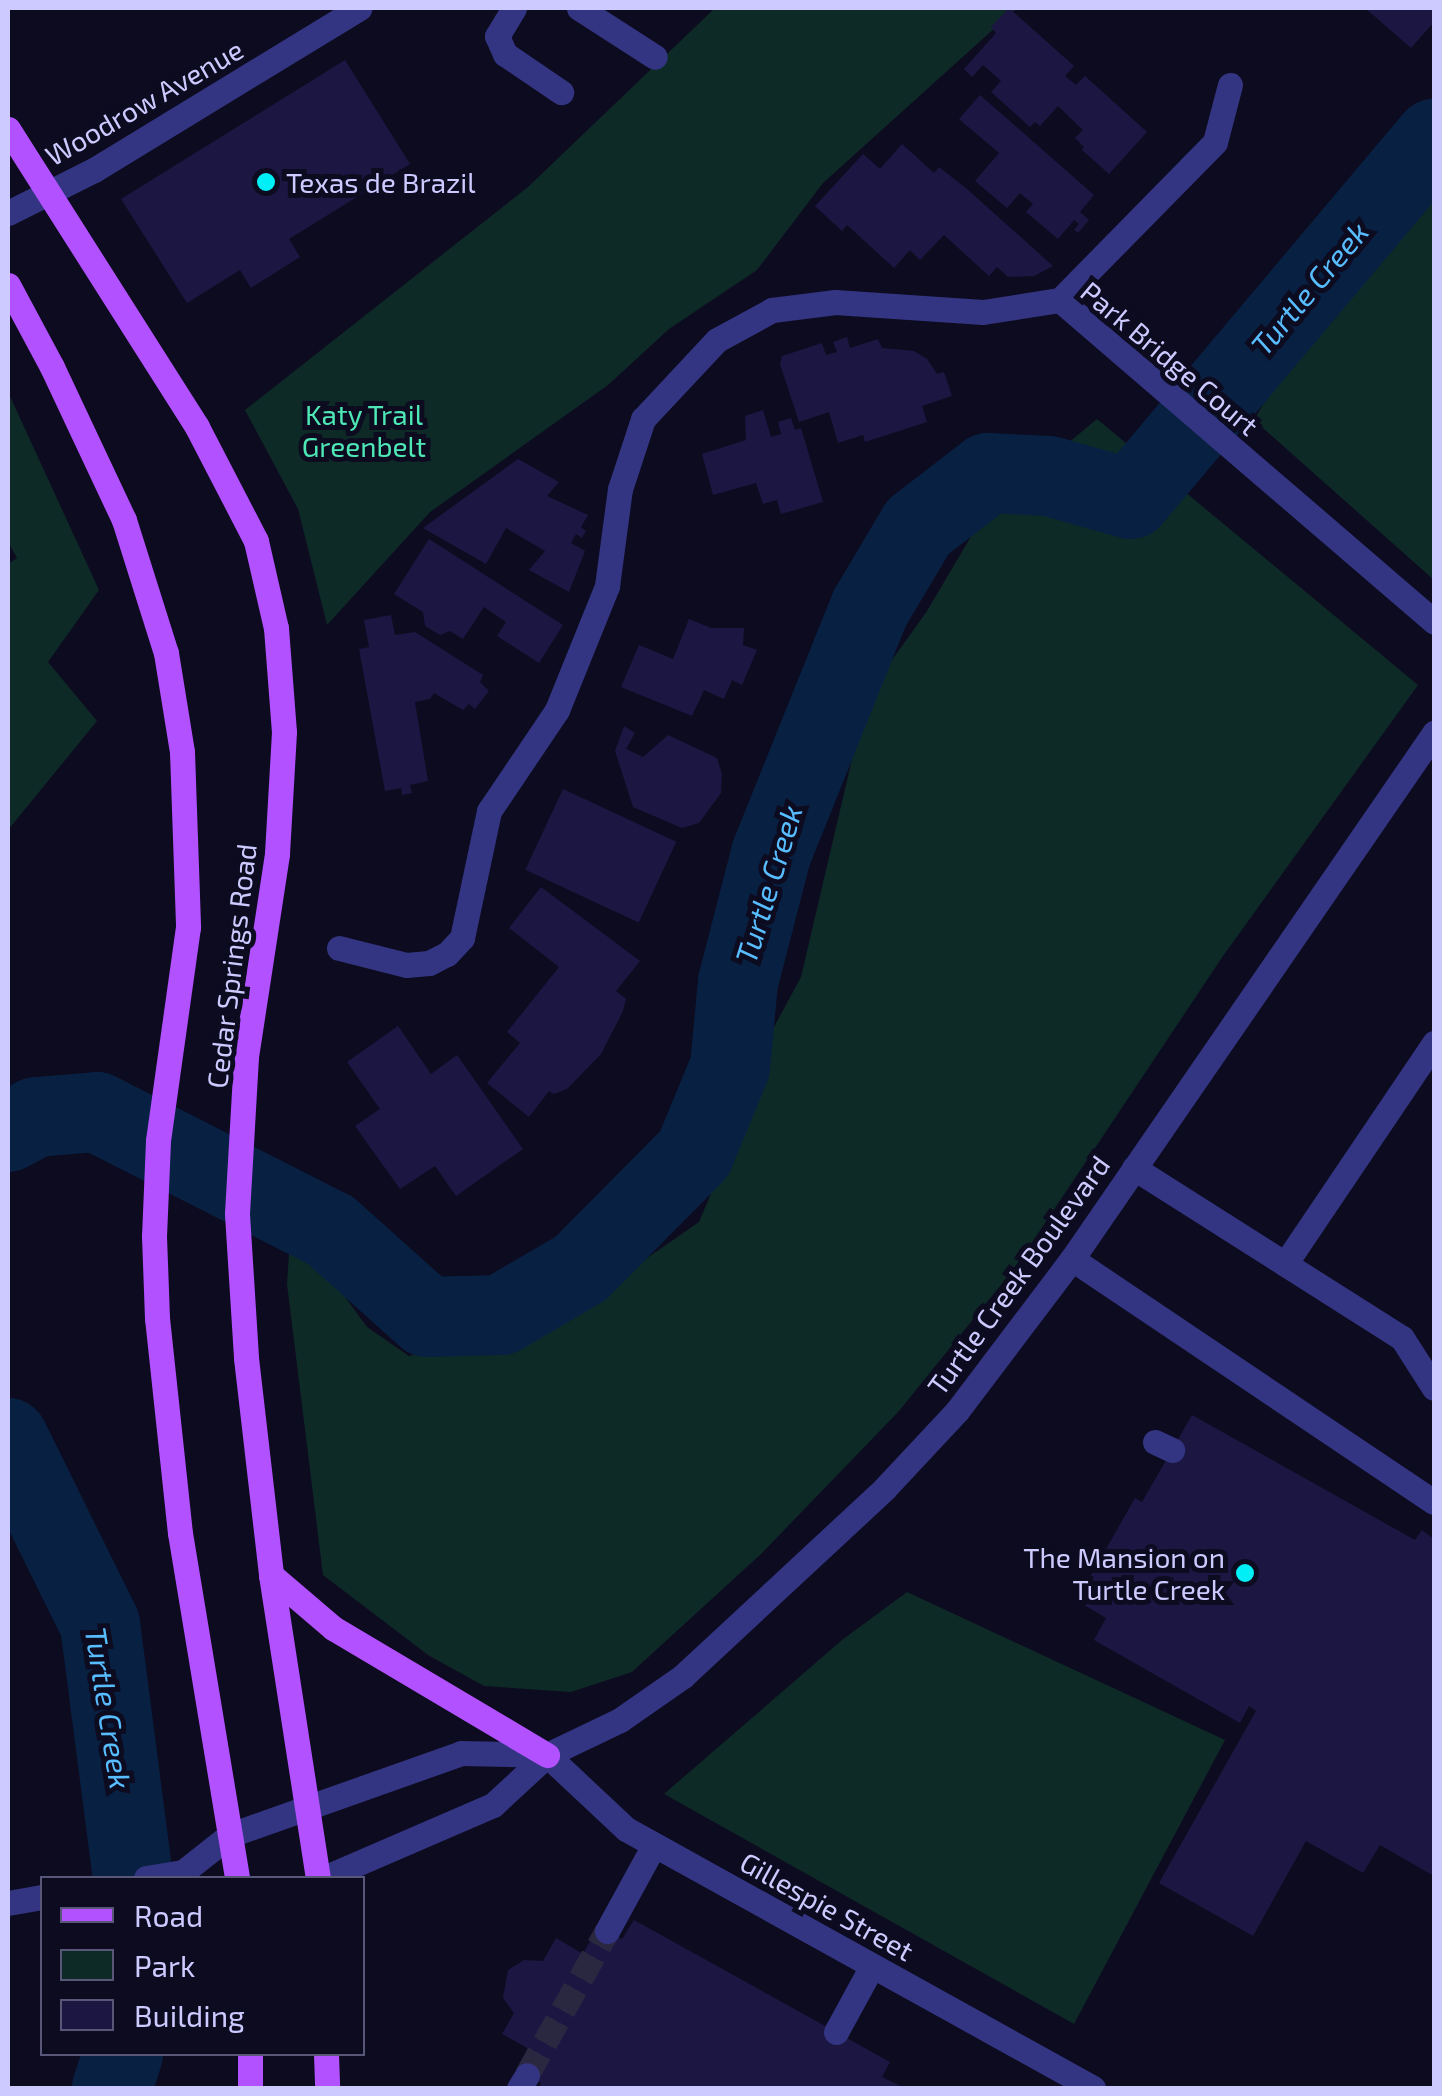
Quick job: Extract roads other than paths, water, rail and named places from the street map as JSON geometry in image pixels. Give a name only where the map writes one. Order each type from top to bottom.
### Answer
[{"type":"main road","name":"Cedar Springs Road","points":[[8,129],[196,427],[256,541],[283,680],[284,732],[276,854],[246,1056],[238,1214],[246,1358],[272,1575],[321,1876]]},
{"type":"main road","name":"Cedar Springs Road","points":[[9,291],[124,520],[166,653],[182,752],[188,839],[188,927],[158,1141],[154,1236],[157,1318],[180,1533],[237,1876]]},
{"type":"main road","points":[[272,1575],[311,1614],[344,1636],[548,1755]]},
{"type":"main road","points":[[250,2056],[250,2088]]},
{"type":"main road","points":[[326,2056],[327,2088]]},
{"type":"street","name":"Woodrow Avenue","points":[[8,213],[94,170],[359,8]]},
{"type":"street","points":[[514,8],[497,36],[505,54],[561,92]]},
{"type":"street","points":[[579,8],[655,57]]},
{"type":"street","points":[[1060,300],[1215,142],[1230,85]]},
{"type":"street","name":"Park Bridge Court","points":[[340,948],[406,964],[429,963],[447,954],[462,938],[489,811],[557,710],[607,586],[620,489],[643,419],[717,340],[772,310],[835,302],[983,312],[1060,300],[1434,622]]},
{"type":"street","name":"Turtle Creek Boulevard","points":[[326,1876],[493,1805],[548,1755],[636,1709],[683,1676],[886,1488],[957,1411],[1072,1258],[1434,732]]},
{"type":"street","points":[[1285,1264],[1434,1043]]},
{"type":"street","points":[[1134,1168],[1402,1338],[1434,1388]]},
{"type":"street","points":[[1072,1258],[1434,1502]]},
{"type":"street","name":"Turtle Creek Boulevard","points":[[188,1875],[230,1836],[461,1753],[548,1755]]},
{"type":"street","name":"Gillespie Street","points":[[548,1755],[626,1829],[1094,2088]]},
{"type":"street","points":[[607,1931],[654,1845]]},
{"type":"street","points":[[8,1903],[40,1897]]},
{"type":"street","points":[[836,2032],[872,1966]]},
{"type":"waterway","name":"Turtle Creek","points":[[8,1132],[36,1117],[97,1112],[330,1230],[427,1317],[501,1315],[581,1268],[694,1154],[730,1067],[738,982],[771,854],[870,608],[918,527],[988,473],[1049,476],[1131,499],[1434,139]]},
{"type":"waterway","name":"Turtle Creek","points":[[8,1438],[100,1624],[133,1876]]},
{"type":"waterway","name":"Turtle Creek","points":[[112,2088],[122,2056]]},
{"type":"tunnel","points":[[527,2075],[607,1931]]},
{"type":"place","name":"Texas de Brazil","points":[[266,182]]},
{"type":"place","name":"The Mansion on Turtle Creek","points":[[1245,1573]]},
{"type":"park label","name":"Katy Trail Greenbelt","points":[[364,430]]}]
